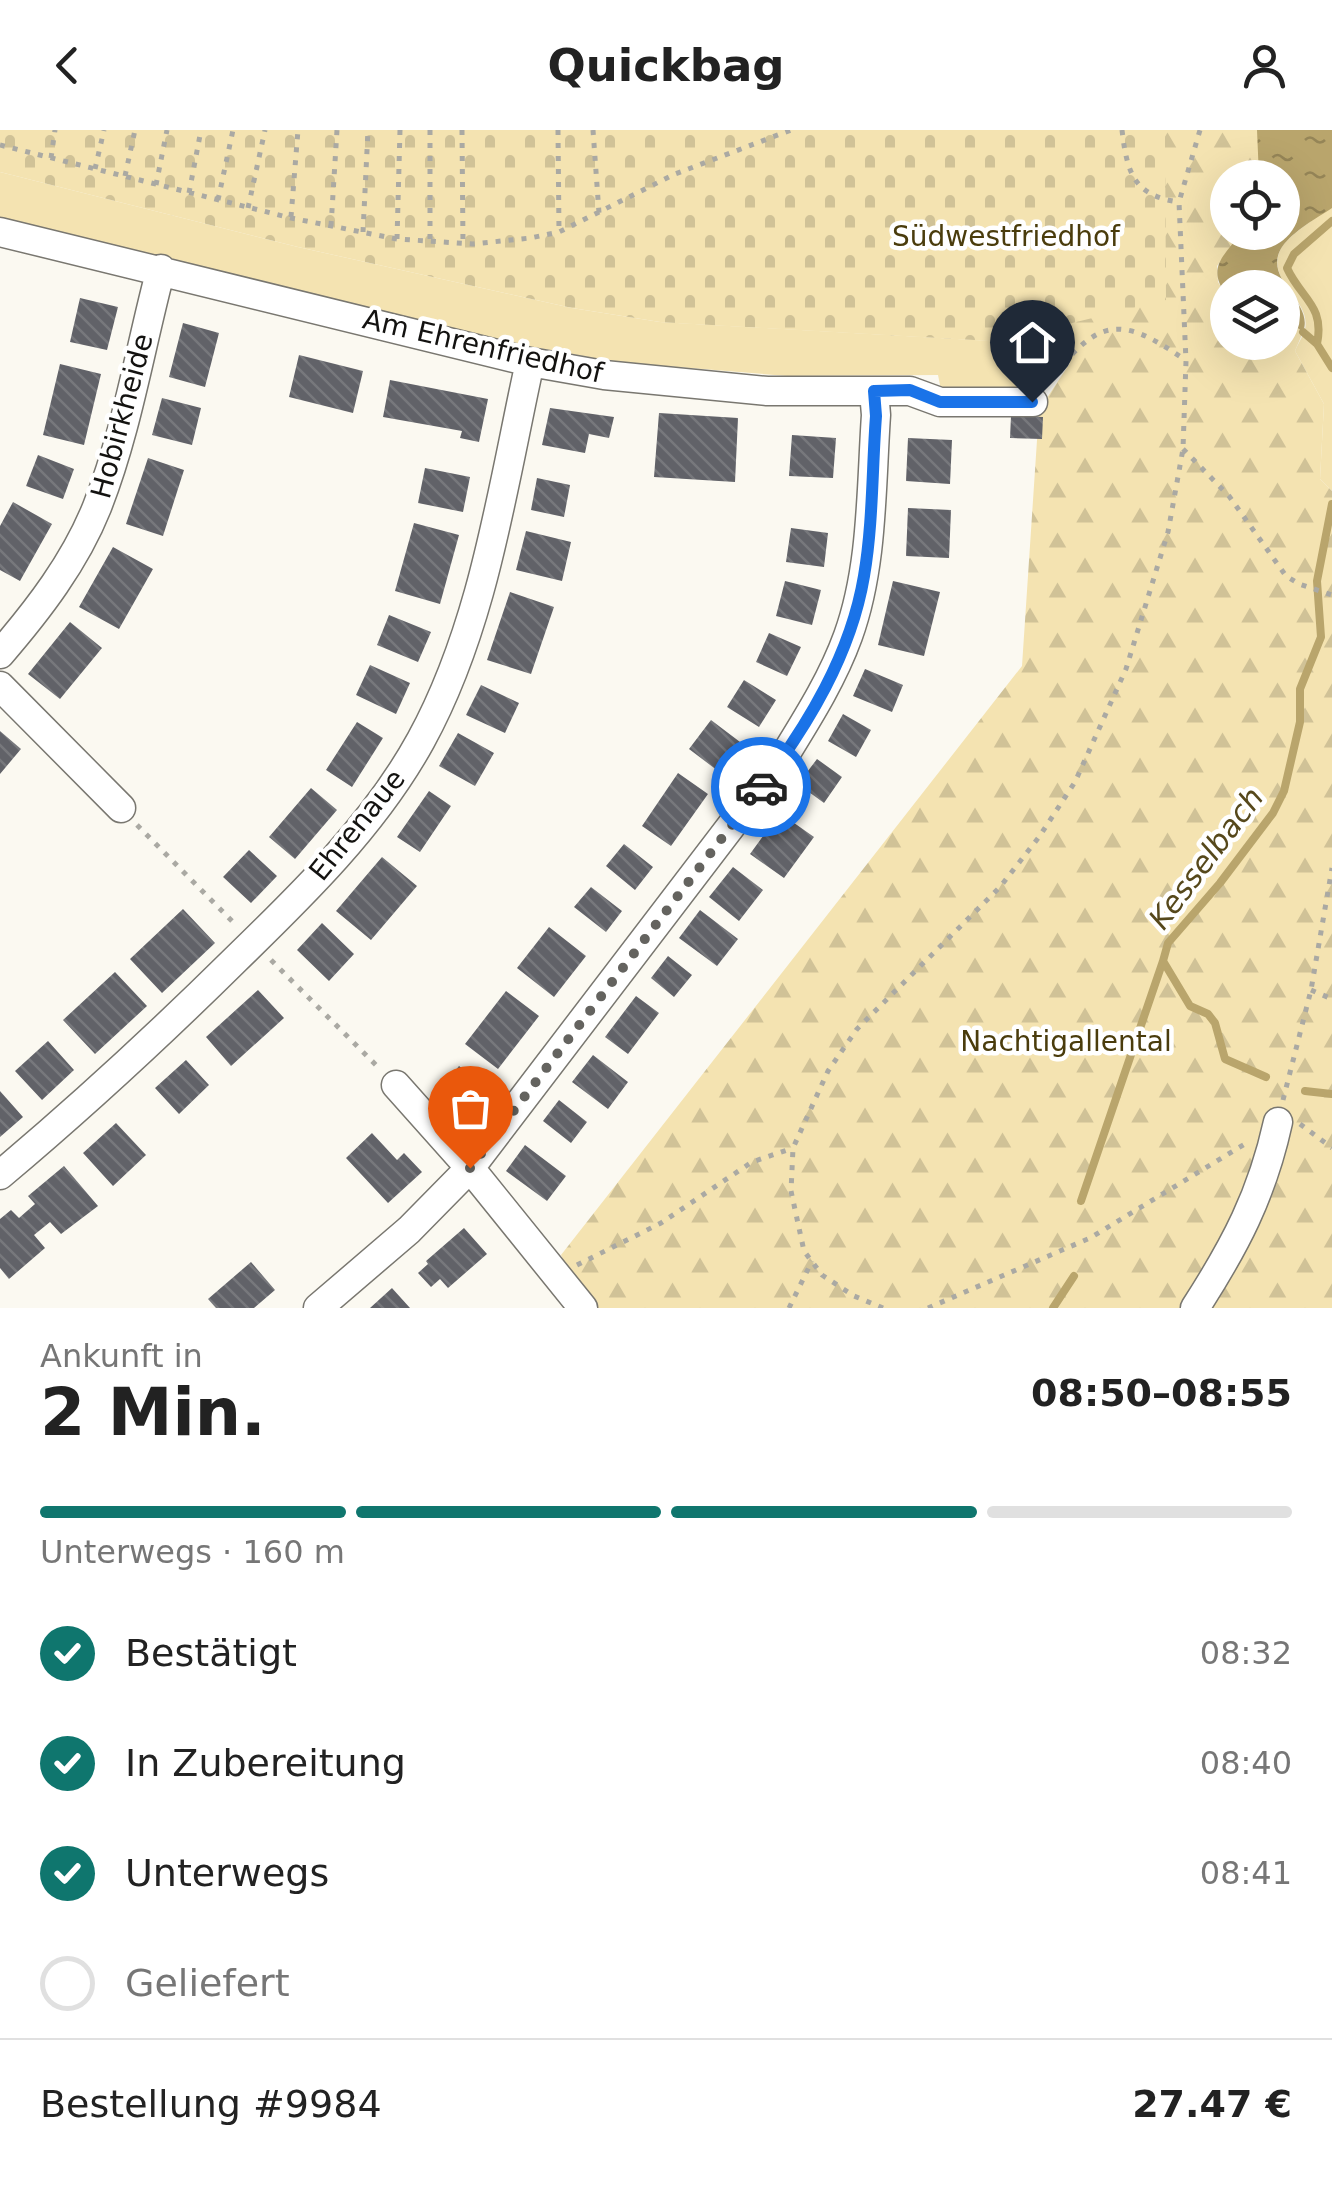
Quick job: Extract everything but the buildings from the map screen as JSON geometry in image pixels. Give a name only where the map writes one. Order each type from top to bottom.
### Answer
[{"type":"street","name":"Am Ehrenfriedhof","points":[[0,232],[530,362],[604,375],[767,390],[910,390],[940,402],[1032,402]]},
{"type":"street","name":"Hobirkheide","points":[[0,654],[43,604],[96,510],[113,461],[161,269]]},
{"type":"street","name":"Ehrenaue","points":[[0,1176],[74,1113],[254,942],[330,864],[396,781],[428,725],[469,624],[486,566],[530,362]]},
{"type":"street","points":[[318,1308],[409,1230],[470,1168],[783,758],[822,694],[848,635],[864,576],[876,416],[874,391]]},
{"type":"street","points":[[0,686],[121,808]]},
{"type":"street","points":[[396,1085],[470,1168],[582,1308]]},
{"type":"street","points":[[1195,1308],[1255,1204],[1278,1122]]},
{"type":"path","points":[[51,158],[56,130]]},
{"type":"path","points":[[95,169],[104,130]]},
{"type":"path","points":[[125,177],[136,130]]},
{"type":"path","points":[[156,185],[168,130]]},
{"type":"path","points":[[188,193],[202,130]]},
{"type":"path","points":[[218,200],[233,130]]},
{"type":"path","points":[[248,208],[265,130]]},
{"type":"path","points":[[290,218],[298,130]]},
{"type":"path","points":[[331,226],[337,130]]},
{"type":"path","points":[[363,232],[368,130]]},
{"type":"path","points":[[397,239],[400,130]]},
{"type":"path","points":[[430,130],[430,242]]},
{"type":"path","points":[[462,130],[463,244]]},
{"type":"path","points":[[558,130],[559,232]]},
{"type":"path","points":[[593,130],[599,213]]},
{"type":"path","points":[[0,145],[290,218],[397,239],[463,244],[559,232],[675,174],[790,130]]},
{"type":"path","points":[[1122,130],[1130,167],[1146,194],[1179,202]]},
{"type":"path","points":[[883,1308],[822,1274],[804,1251],[792,1190],[794,1148],[828,1071],[857,1029],[1000,887],[1076,782],[1126,670],[1168,532],[1183,449],[1186,361],[1179,202],[1200,130]]},
{"type":"path","points":[[1032,402],[1067,358],[1093,336],[1107,330],[1134,330],[1186,361]]},
{"type":"path","points":[[1183,449],[1229,496],[1286,576],[1332,595]]},
{"type":"path","points":[[1278,1122],[1311,990],[1332,868]]},
{"type":"path","points":[[1311,990],[1332,999]]},
{"type":"path","points":[[928,1308],[1090,1238],[1278,1122],[1304,1124],[1332,1148]]},
{"type":"path","points":[[558,1275],[662,1223],[752,1162],[794,1148]]},
{"type":"path","points":[[789,1308],[812,1261]]},
{"type":"green space","name":"Südwestfriedhof","points":[[0,130],[1165,130],[1166,300],[1068,324],[1043,335],[1043,344],[660,322],[572,308],[298,247],[0,172]]},
{"type":"green space","name":"Nachtigallental","points":[[942,130],[1257,130],[1259,160],[1210,160],[1210,250],[1229,250],[1217,270],[1210,270],[1210,360],[1300,360],[1324,404],[1320,479],[1332,491],[1332,1308],[594,1308],[570,1276],[561,1255],[1022,666],[1039,410],[1070,363],[1043,344],[660,322]]},
{"type":"green space","points":[[0,172],[298,247],[572,308],[660,322],[1043,344],[1061,355],[1028,391],[942,395],[938,375],[787,376],[616,362],[488,339],[0,217]]},
{"type":"green space","points":[[1332,206],[1332,491],[1320,479],[1324,404],[1300,360],[1300,340],[1305,329],[1300,270],[1278,270],[1281,250],[1300,250],[1300,230]]},
{"type":"water","points":[[1257,130],[1332,130],[1332,208],[1300,230],[1300,160],[1258,160]]},
{"type":"water","points":[[1228,250],[1281,250],[1278,270],[1217,270]]},
{"type":"water","points":[[1300,307],[1305,321],[1303,332],[1300,330]]},
{"type":"waterway","name":"Kesselbach","points":[[1332,221],[1294,254],[1287,268],[1315,311],[1317,344],[1332,368]]},
{"type":"waterway","name":"Kesselbach","points":[[1303,332],[1317,344]]},
{"type":"waterway","name":"Kesselbach","points":[[1266,1077],[1225,1059],[1215,1023],[1208,1014],[1190,1006],[1163,961],[1168,943],[1220,883],[1273,813],[1284,791],[1300,722],[1300,689],[1321,637],[1317,581],[1332,504]]},
{"type":"waterway","points":[[1081,1201],[1163,961]]},
{"type":"waterway","name":"Kesselbach","points":[[1305,1091],[1332,1094]]},
{"type":"waterway","points":[[1053,1308],[1074,1276]]},
{"type":"way so far","points":[[470,1168],[761,787]]},
{"type":"route","points":[[761,787],[822,694],[848,635],[864,576],[876,416],[874,391],[910,390],[940,402],[1032,402]]}]
